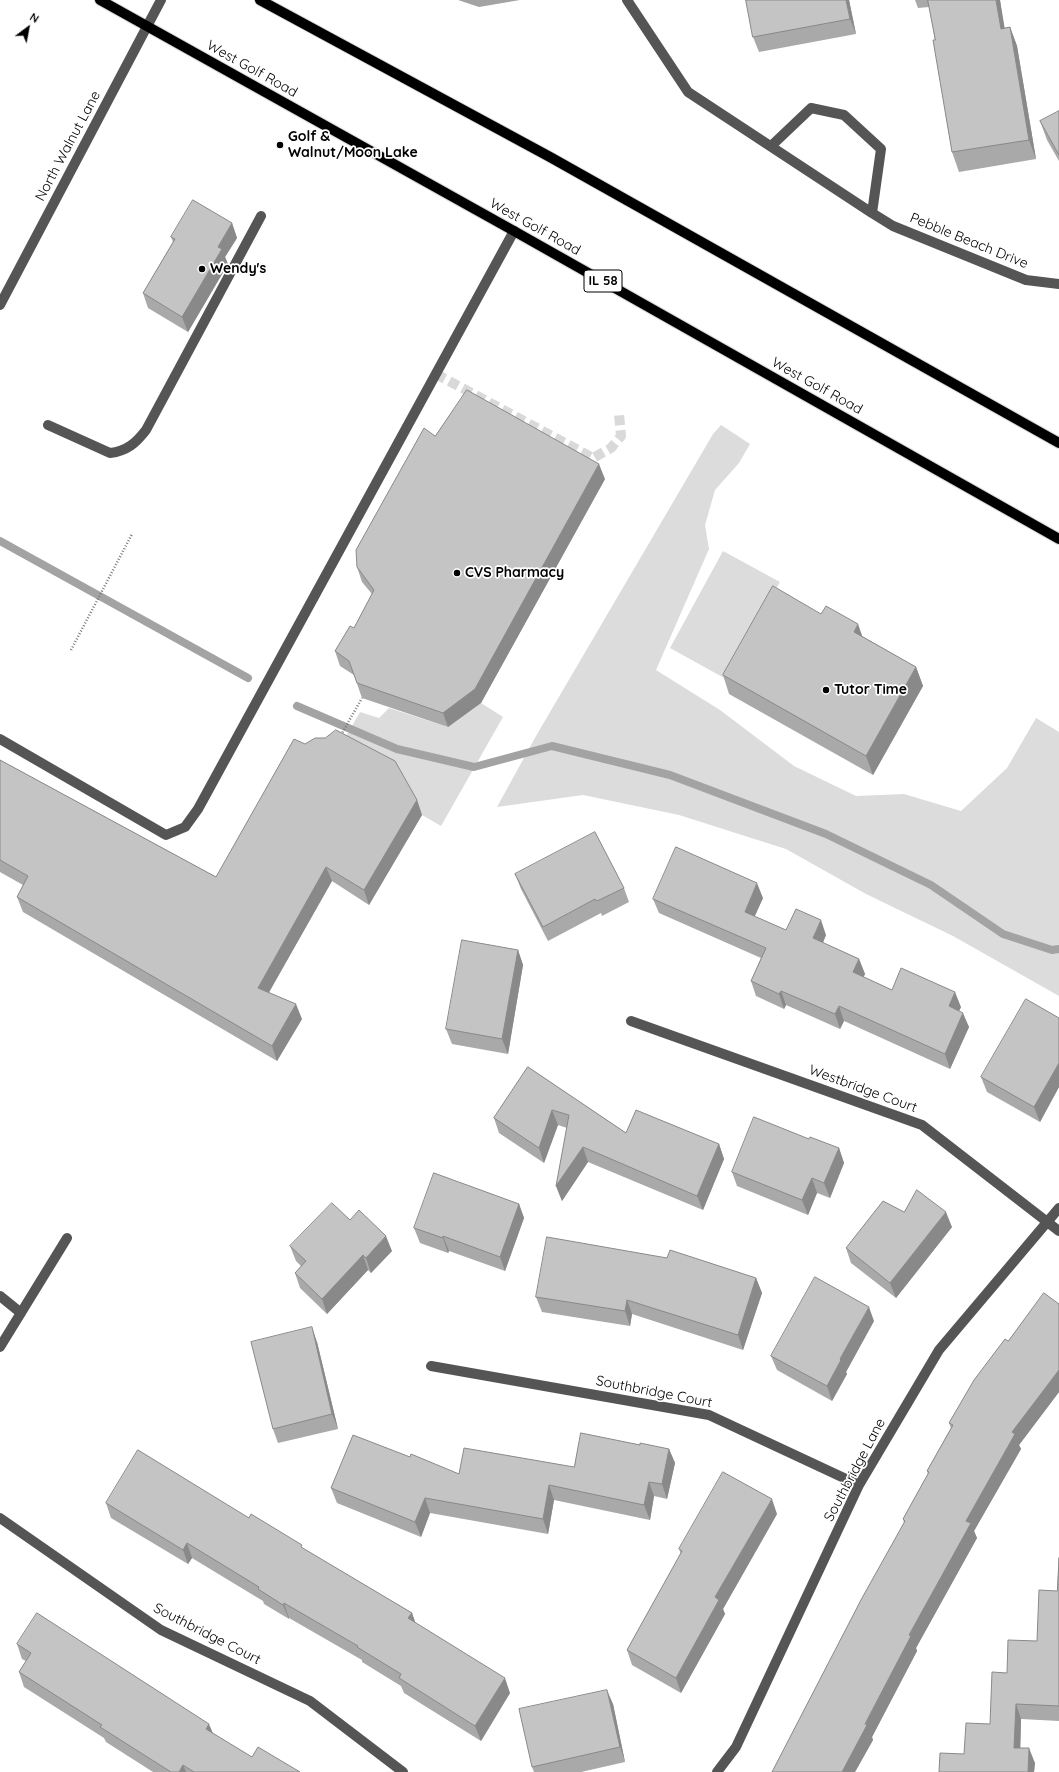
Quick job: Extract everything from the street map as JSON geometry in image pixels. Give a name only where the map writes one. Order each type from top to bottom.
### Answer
[{"type":"main road","name":"West Golf Road","points":[[100,0],[514,231],[1059,539]]},
{"type":"main road","points":[[260,0],[550,157],[1059,443]]},
{"type":"street","name":"North Walnut Lane","points":[[0,305],[161,0]]},
{"type":"street","name":"Pebble Beach Drive","points":[[627,0],[688,92],[872,213],[893,226],[1026,280],[1059,284]]},
{"type":"street","points":[[771,146],[811,108],[844,115],[881,149],[872,213]]},
{"type":"street","points":[[48,425],[110,453],[121,452],[132,446],[146,430],[261,216]]},
{"type":"street","points":[[0,739],[166,835],[185,827],[198,809],[514,231]]},
{"type":"street","name":"Westbridge Court","points":[[631,1020],[922,1125],[1059,1231]]},
{"type":"street","name":"Southbridge Lane","points":[[718,1772],[736,1747],[860,1485],[939,1350],[1059,1208]]},
{"type":"street","points":[[0,1348],[67,1238]]},
{"type":"street","points":[[0,1296],[22,1313]]},
{"type":"street","name":"Southbridge Court","points":[[431,1366],[709,1415],[860,1485]]},
{"type":"street","name":"Southbridge Court","points":[[0,1518],[161,1630],[310,1701],[403,1772]]},
{"type":"path","points":[[71,650],[115,569],[132,534]]},
{"type":"path","points":[[338,740],[362,698]]},
{"type":"shaded area","points":[[458,0],[520,0],[479,7]]},
{"type":"shaded area","points":[[721,425],[750,444],[739,463],[715,490],[705,525],[709,549],[656,670],[720,710],[794,766],[856,796],[904,794],[961,811],[1007,768],[1036,718],[1059,732],[1059,996],[953,936],[866,894],[786,849],[679,815],[583,795],[497,807],[536,736],[713,434]]},
{"type":"shaded area","points":[[723,551],[780,582],[726,679],[670,648]]},
{"type":"shaded area","points":[[481,703],[503,717],[441,826],[422,815],[401,776],[341,745],[360,712],[379,718],[389,708],[448,727]]},
{"type":"building","points":[[746,0],[846,0],[850,19],[753,37]]},
{"type":"building","points":[[928,0],[996,0],[1001,29],[1010,27],[1029,140],[952,152],[933,40],[935,40]]},
{"type":"building","points":[[1059,111],[1059,155],[1040,121]]},
{"type":"building","name":"Wendy's","points":[[193,200],[232,223],[218,247],[222,249],[182,317],[143,293],[175,239],[171,237]]},
{"type":"building","name":"CVS Pharmacy","points":[[467,390],[599,464],[475,689],[443,713],[357,683],[349,661],[335,651],[350,626],[354,628],[374,590],[357,567],[356,550],[424,428],[435,436]]},
{"type":"building","name":"Tutor Time","points":[[773,586],[821,614],[826,606],[858,624],[854,632],[916,667],[866,756],[723,675]]},
{"type":"building","points":[[336,730],[395,761],[417,800],[364,890],[326,867],[258,988],[296,1004],[272,1046],[17,897],[28,876],[0,860],[0,760],[216,877],[294,739],[305,744],[315,738],[325,738]]},
{"type":"building","points":[[595,832],[624,888],[597,901],[595,899],[543,927],[515,874]]},
{"type":"building","points":[[676,847],[757,883],[745,912],[786,930],[796,909],[821,920],[813,938],[859,959],[853,972],[892,990],[901,968],[955,992],[949,1006],[963,1013],[945,1054],[839,1006],[835,1014],[781,991],[779,994],[751,981],[766,948],[653,899]]},
{"type":"building","points":[[462,940],[518,950],[502,1039],[446,1029]]},
{"type":"building","points":[[1026,999],[1059,1018],[1059,1063],[1034,1107],[981,1077]]},
{"type":"building","points":[[528,1067],[626,1133],[636,1110],[719,1144],[697,1196],[583,1147],[556,1186],[569,1115],[552,1110],[539,1148],[494,1118]]},
{"type":"building","points":[[754,1117],[809,1139],[810,1137],[839,1148],[824,1183],[812,1178],[802,1200],[732,1172]]},
{"type":"building","points":[[434,1173],[519,1204],[500,1257],[443,1236],[443,1238],[414,1228]]},
{"type":"building","points":[[917,1190],[946,1212],[890,1283],[846,1248],[883,1201],[904,1212]]},
{"type":"building","points":[[332,1203],[350,1220],[359,1210],[386,1236],[366,1258],[363,1255],[322,1299],[295,1273],[306,1261],[290,1246]]},
{"type":"building","points":[[547,1237],[667,1258],[670,1250],[756,1278],[738,1335],[627,1300],[625,1311],[536,1297]]},
{"type":"building","points":[[815,1277],[869,1307],[827,1386],[771,1356]]},
{"type":"building","points":[[1044,1293],[1059,1304],[1059,1370],[1012,1432],[1015,1434],[966,1521],[971,1523],[909,1635],[911,1636],[865,1724],[867,1725],[842,1772],[772,1772],[862,1598],[905,1521],[903,1519],[929,1472],[927,1471],[953,1425],[949,1423],[974,1380],[1005,1339],[1008,1341]]},
{"type":"building","points":[[312,1327],[332,1414],[273,1429],[251,1342]]},
{"type":"building","points":[[581,1433],[640,1445],[640,1443],[669,1449],[662,1484],[649,1482],[644,1505],[549,1485],[543,1519],[425,1498],[415,1522],[331,1488],[353,1435],[410,1457],[411,1454],[459,1474],[464,1448],[574,1467]]},
{"type":"building","points":[[138,1450],[249,1518],[251,1514],[302,1545],[301,1547],[412,1613],[408,1618],[505,1678],[475,1726],[399,1678],[401,1674],[357,1647],[358,1646],[284,1603],[283,1605],[258,1589],[259,1587],[187,1543],[183,1550],[106,1503]]},
{"type":"building","points":[[723,1472],[772,1499],[715,1597],[719,1600],[676,1678],[627,1650],[682,1551],[679,1549]]},
{"type":"building","points":[[1059,1558],[1059,1706],[1016,1704],[1014,1748],[1029,1748],[1028,1772],[939,1772],[940,1753],[964,1754],[966,1723],[990,1724],[992,1672],[1007,1673],[1008,1640],[1037,1641],[1039,1590],[1057,1591]]},
{"type":"building","points":[[37,1613],[209,1724],[206,1729],[252,1757],[258,1747],[300,1772],[194,1772],[183,1765],[179,1772],[171,1772],[100,1727],[102,1725],[19,1672],[31,1653],[17,1644]]},
{"type":"building","points":[[607,1690],[620,1747],[532,1767],[519,1709]]},
{"type":"waterway","points":[[0,541],[248,678]]},
{"type":"waterway","points":[[297,706],[397,749],[474,767],[552,746],[670,775],[826,834],[931,885],[1003,934],[1052,950],[1059,949]]},
{"type":"tunnel","points":[[436,374],[593,458],[611,448],[621,436],[619,414]]},
{"type":"place","name":"Golf & Walnut/Moon Lake","points":[[280,145]]},
{"type":"place","name":"Wendy's","points":[[202,269]]},
{"type":"place","name":"CVS Pharmacy","points":[[457,573]]},
{"type":"place","name":"Tutor Time","points":[[826,690]]}]
